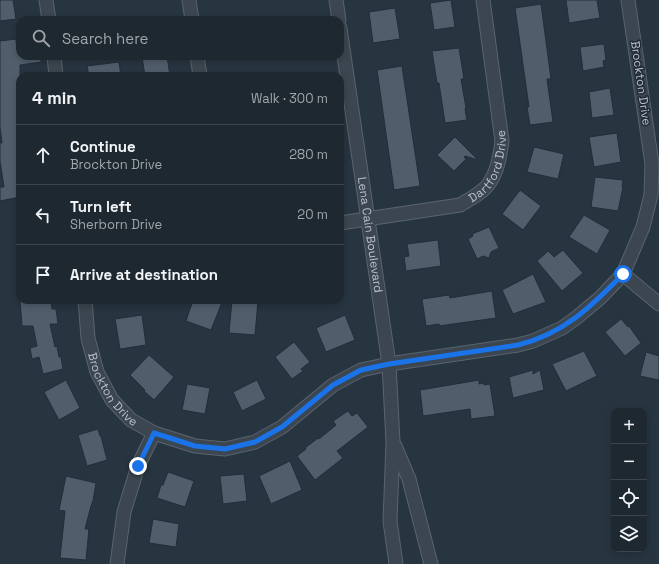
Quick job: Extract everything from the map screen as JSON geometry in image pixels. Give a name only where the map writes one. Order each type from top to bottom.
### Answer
[{"type":"street","points":[[46,0],[48,16]]},
{"type":"street","points":[[189,0],[191,16]]},
{"type":"street","points":[[336,0],[338,16]]},
{"type":"street","name":"Dartford Drive","points":[[344,222],[460,205],[476,195],[490,182],[498,162],[502,142],[483,0]]},
{"type":"street","name":"Brockton Drive","points":[[86,304],[88,338],[97,372],[112,400],[131,420],[154,433],[195,446],[225,449],[255,442],[282,427],[333,385],[361,370],[389,364],[518,345],[533,341],[562,328],[600,298],[623,274],[643,227],[651,195],[652,164],[628,0]]},
{"type":"street","name":"Lena Cain Boulevard","points":[[344,55],[389,364],[393,442],[390,522],[396,564]]},
{"type":"street","points":[[54,60],[56,72]]},
{"type":"street","points":[[198,60],[199,72]]},
{"type":"street","points":[[623,274],[659,304]]},
{"type":"street","points":[[117,564],[124,512],[138,466],[154,433]]},
{"type":"street","name":"Lena Cain Boulevard","points":[[393,442],[409,479],[431,564]]},
{"type":"building","points":[[0,0],[13,0],[16,19],[0,21]]},
{"type":"building","points":[[451,0],[455,27],[434,30],[430,3]]},
{"type":"building","points":[[566,0],[597,0],[600,18],[569,23]]},
{"type":"building","points":[[541,4],[551,79],[547,79],[553,122],[530,125],[527,107],[529,107],[515,8]]},
{"type":"building","points":[[395,8],[400,39],[373,43],[369,12]]},
{"type":"building","points":[[16,39],[16,60],[41,60],[41,62],[20,65],[20,72],[16,72],[16,198],[0,201],[0,187],[4,187],[0,161],[0,143],[2,143],[0,127],[0,41]]},
{"type":"building","points":[[604,44],[606,60],[603,61],[604,67],[583,71],[580,47]]},
{"type":"building","points":[[459,48],[464,79],[461,79],[467,120],[445,123],[439,83],[437,83],[432,51]]},
{"type":"building","points":[[142,60],[168,60],[169,72],[144,72]]},
{"type":"building","points":[[119,62],[120,72],[88,72],[87,66]]},
{"type":"building","points":[[402,66],[420,186],[394,190],[377,70]]},
{"type":"building","points":[[610,88],[614,115],[592,118],[589,92]]},
{"type":"building","points":[[617,133],[621,162],[594,167],[589,137]]},
{"type":"building","points":[[455,137],[478,160],[465,156],[464,157],[466,159],[454,171],[437,155]]},
{"type":"building","points":[[534,147],[564,154],[558,179],[527,172]]},
{"type":"building","points":[[595,177],[623,180],[618,211],[591,207]]},
{"type":"building","points":[[520,190],[541,206],[523,230],[502,214]]},
{"type":"building","points":[[584,215],[610,230],[597,254],[569,237]]},
{"type":"building","points":[[489,227],[499,248],[491,252],[489,258],[483,256],[477,259],[468,239],[473,236],[472,234]]},
{"type":"building","points":[[438,240],[441,266],[406,271],[404,257],[409,256],[407,244]]},
{"type":"building","points":[[563,250],[583,273],[562,291],[537,261],[548,251],[554,257]]},
{"type":"building","points":[[533,274],[546,302],[513,314],[502,290]]},
{"type":"building","points":[[492,291],[496,318],[439,326],[439,324],[426,326],[422,299],[449,295],[450,298]]},
{"type":"building","points":[[20,304],[51,304],[52,309],[56,309],[58,324],[50,324],[55,347],[57,346],[63,369],[43,374],[39,357],[32,359],[30,348],[37,346],[33,326],[22,326]]},
{"type":"building","points":[[192,304],[221,304],[211,330],[186,321]]},
{"type":"building","points":[[232,304],[258,304],[255,335],[229,333]]},
{"type":"building","points":[[142,315],[146,345],[120,349],[115,319]]},
{"type":"building","points":[[345,315],[355,340],[326,352],[316,328]]},
{"type":"building","points":[[621,319],[628,327],[629,326],[641,343],[625,356],[605,332]]},
{"type":"building","points":[[294,342],[310,362],[301,369],[303,371],[292,379],[275,357]]},
{"type":"building","points":[[584,351],[597,376],[566,391],[552,364]]},
{"type":"building","points":[[646,352],[659,356],[659,380],[640,376]]},
{"type":"building","points":[[149,355],[174,377],[154,400],[130,375]]},
{"type":"building","points":[[533,370],[533,374],[540,370],[544,390],[513,398],[509,377]]},
{"type":"building","points":[[66,380],[80,408],[59,420],[44,392]]},
{"type":"building","points":[[257,380],[266,399],[242,411],[233,392]]},
{"type":"building","points":[[479,380],[479,384],[490,384],[495,416],[471,419],[470,409],[423,416],[420,390]]},
{"type":"building","points":[[187,384],[210,388],[205,414],[182,410]]},
{"type":"building","points":[[348,411],[352,416],[357,413],[368,427],[337,451],[343,458],[315,480],[297,456],[306,449],[305,448],[336,425],[333,421]]},
{"type":"building","points":[[98,429],[107,460],[87,466],[78,435]]},
{"type":"building","points":[[290,461],[302,490],[271,504],[259,476]]},
{"type":"building","points":[[168,472],[194,481],[185,507],[157,498],[161,485],[163,485]]},
{"type":"building","points":[[244,474],[247,501],[223,504],[220,476]]},
{"type":"building","points":[[66,476],[96,483],[93,501],[85,529],[89,529],[86,560],[60,558],[65,511],[59,510]]},
{"type":"building","points":[[153,519],[179,524],[176,547],[149,543]]},
{"type":"route","points":[[138,466],[154,433],[195,446],[225,449],[255,442],[282,427],[333,385],[361,370],[389,364],[518,345],[533,341],[562,328],[576,318],[600,298],[623,274]]}]
